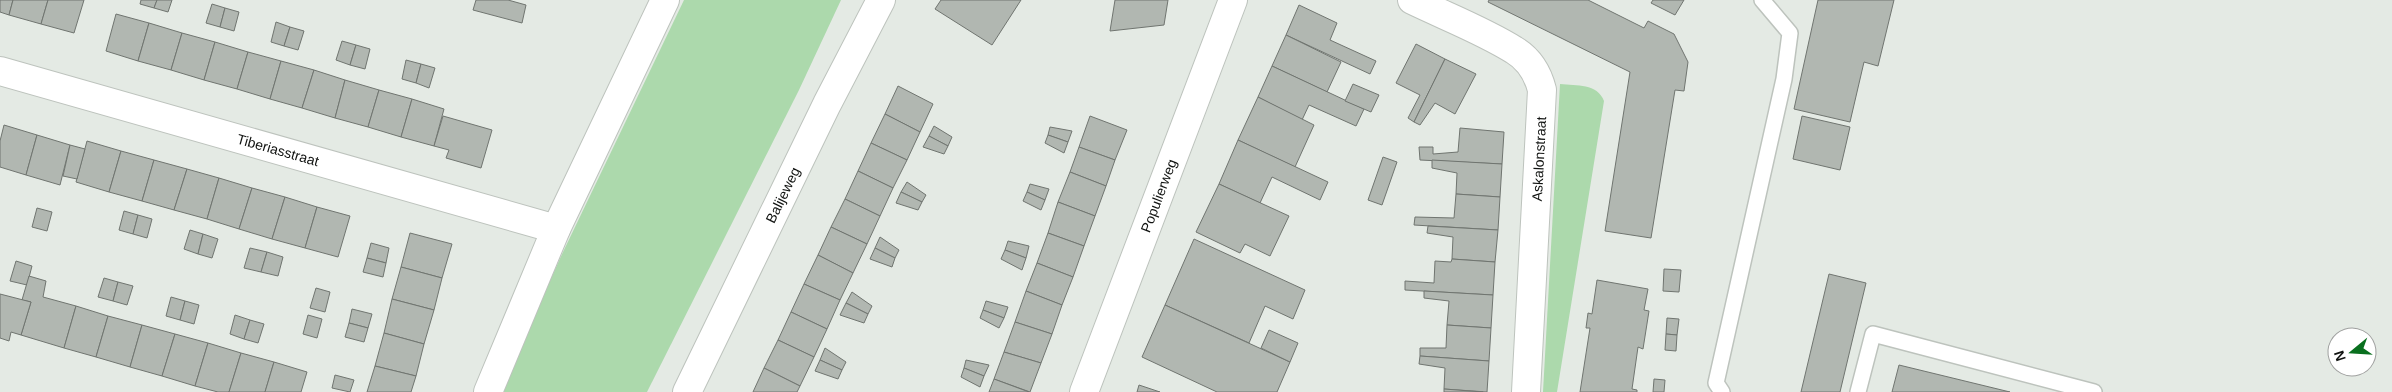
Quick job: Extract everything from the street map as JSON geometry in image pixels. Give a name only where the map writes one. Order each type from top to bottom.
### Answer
[{"type":"street","points":[[488,392],[556,229],[665,0]]},
{"type":"street","name":"Balijeweg","points":[[686,392],[827,104],[881,0]]},
{"type":"street","name":"Populierweg","points":[[1084,392],[1233,0]]},
{"type":"street","name":"Askalonstraat","points":[[1412,0],[1515,50],[1533,68],[1539,78],[1542,90],[1526,392]]},
{"type":"street","name":"Tiberiasstraat","points":[[0,71],[556,229]]},
{"type":"lane","points":[[1722,392],[1716,383],[1784,79],[1790,33],[1762,0]]},
{"type":"lane","points":[[1858,392],[1873,334],[2094,392]]},
{"type":"green space","points":[[684,0],[841,0],[799,90],[647,392],[499,392],[563,252]]},
{"type":"green space","points":[[1560,84],[1586,86],[1597,91],[1604,101],[1557,392],[1543,392]]},
{"type":"building","points":[[0,0],[13,0],[9,15],[0,12]]},
{"type":"building","points":[[13,0],[48,0],[41,24],[9,15]]},
{"type":"building","points":[[48,0],[84,0],[74,33],[41,24]]},
{"type":"building","points":[[141,0],[157,0],[154,8],[140,4]]},
{"type":"building","points":[[157,0],[172,0],[168,12],[154,8]]},
{"type":"building","points":[[476,0],[508,0],[526,5],[522,23],[473,10]]},
{"type":"building","points":[[941,0],[1021,0],[992,45],[935,9]]},
{"type":"building","points":[[1115,0],[1168,0],[1164,25],[1110,31]]},
{"type":"building","points":[[1489,0],[1588,0],[1644,28],[1648,21],[1674,34],[1688,62],[1684,91],[1675,90],[1651,238],[1605,231],[1630,72],[1488,2]]},
{"type":"building","points":[[1653,0],[1684,0],[1675,15],[1651,3]]},
{"type":"building","points":[[1818,0],[1894,0],[1878,66],[1864,62],[1850,122],[1794,109]]},
{"type":"building","points":[[212,4],[225,8],[220,27],[206,23]]},
{"type":"building","points":[[1299,5],[1337,23],[1330,40],[1376,61],[1370,74],[1286,35]]},
{"type":"building","points":[[225,8],[239,12],[234,31],[220,27]]},
{"type":"building","points":[[116,14],[149,23],[138,61],[106,51]]},
{"type":"building","points":[[276,22],[290,27],[284,46],[271,42]]},
{"type":"building","points":[[149,23],[182,33],[171,70],[138,61]]},
{"type":"building","points":[[290,27],[304,31],[298,50],[284,46]]},
{"type":"building","points":[[182,33],[215,42],[204,80],[171,70]]},
{"type":"building","points":[[1286,35],[1341,62],[1327,92],[1272,66]]},
{"type":"building","points":[[342,41],[356,45],[350,65],[336,60]]},
{"type":"building","points":[[215,42],[248,52],[237,89],[204,80]]},
{"type":"building","points":[[1416,44],[1445,59],[1414,122],[1408,118],[1420,95],[1396,83]]},
{"type":"building","points":[[356,45],[370,49],[365,69],[350,65]]},
{"type":"building","points":[[248,52],[281,61],[270,99],[237,89]]},
{"type":"building","points":[[1445,59],[1476,74],[1455,114],[1435,103],[1420,125],[1414,122]]},
{"type":"building","points":[[406,60],[421,64],[416,83],[402,79]]},
{"type":"building","points":[[281,61],[314,70],[302,108],[270,99]]},
{"type":"building","points":[[421,64],[435,68],[429,88],[416,83]]},
{"type":"building","points":[[1272,66],[1364,109],[1356,126],[1309,105],[1302,120],[1258,97]]},
{"type":"building","points":[[314,70],[345,80],[335,118],[302,108]]},
{"type":"building","points":[[345,80],[379,90],[368,127],[335,118]]},
{"type":"building","points":[[1353,84],[1379,95],[1371,112],[1345,101]]},
{"type":"building","points":[[898,86],[933,104],[920,132],[885,114]]},
{"type":"building","points":[[379,90],[412,99],[401,137],[368,127]]},
{"type":"building","points":[[1258,97],[1314,125],[1295,167],[1238,140]]},
{"type":"building","points":[[412,99],[444,109],[434,146],[401,137]]},
{"type":"building","points":[[885,114],[920,132],[907,160],[871,143]]},
{"type":"building","points":[[443,116],[492,130],[481,168],[446,158],[449,150],[434,146]]},
{"type":"building","points":[[1090,116],[1127,130],[1115,160],[1079,147]]},
{"type":"building","points":[[1802,116],[1850,127],[1840,170],[1793,159]]},
{"type":"building","points":[[4,125],[37,135],[26,175],[0,167],[0,141]]},
{"type":"building","points":[[934,126],[952,137],[948,146],[929,136]]},
{"type":"building","points":[[1050,127],[1072,131],[1068,142],[1048,135]]},
{"type":"building","points":[[1460,128],[1504,132],[1502,164],[1420,160],[1419,147],[1433,147],[1433,154],[1458,152]]},
{"type":"building","points":[[37,135],[70,145],[60,185],[26,175]]},
{"type":"building","points":[[1048,135],[1068,142],[1064,153],[1045,143]]},
{"type":"building","points":[[929,136],[948,146],[944,154],[923,147]]},
{"type":"building","points":[[1238,140],[1328,182],[1320,200],[1272,177],[1260,203],[1219,184]]},
{"type":"building","points":[[87,141],[121,151],[109,192],[76,182]]},
{"type":"building","points":[[871,143],[907,160],[893,188],[858,171]]},
{"type":"building","points":[[70,145],[85,149],[77,179],[63,176]]},
{"type":"building","points":[[1079,147],[1115,160],[1106,186],[1070,172]]},
{"type":"building","points":[[121,151],[154,160],[142,201],[109,192]]},
{"type":"building","points":[[1383,157],[1397,162],[1382,205],[1368,200]]},
{"type":"building","points":[[154,160],[187,169],[174,210],[142,201]]},
{"type":"building","points":[[1432,160],[1502,164],[1500,197],[1456,194],[1457,173],[1432,168]]},
{"type":"building","points":[[187,169],[219,178],[207,219],[174,210]]},
{"type":"building","points":[[858,171],[893,188],[880,216],[845,199]]},
{"type":"building","points":[[1070,172],[1106,186],[1095,216],[1058,202]]},
{"type":"building","points":[[219,178],[252,188],[239,229],[207,219]]},
{"type":"building","points":[[907,182],[926,195],[922,202],[901,192]]},
{"type":"building","points":[[1030,184],[1049,189],[1045,200],[1027,192]]},
{"type":"building","points":[[1219,184],[1289,216],[1270,256],[1245,244],[1240,253],[1196,232]]},
{"type":"building","points":[[252,188],[285,197],[272,239],[239,229]]},
{"type":"building","points":[[901,192],[922,202],[918,210],[896,203]]},
{"type":"building","points":[[1027,192],[1045,200],[1041,210],[1023,201]]},
{"type":"building","points":[[1456,194],[1500,197],[1498,230],[1414,225],[1415,217],[1454,218]]},
{"type":"building","points":[[285,197],[317,207],[305,248],[272,239]]},
{"type":"building","points":[[845,199],[880,216],[867,244],[831,227]]},
{"type":"building","points":[[1058,202],[1095,216],[1084,246],[1048,233]]},
{"type":"building","points":[[317,207],[350,216],[338,257],[305,248]]},
{"type":"building","points":[[37,208],[52,212],[47,231],[32,227]]},
{"type":"building","points":[[124,211],[138,215],[133,234],[119,230]]},
{"type":"building","points":[[138,215],[152,219],[147,238],[133,234]]},
{"type":"building","points":[[1428,226],[1498,230],[1495,262],[1452,259],[1453,237],[1427,233]]},
{"type":"building","points":[[831,227],[867,244],[853,273],[818,255]]},
{"type":"building","points":[[190,230],[203,234],[198,254],[184,249]]},
{"type":"building","points":[[410,233],[452,244],[442,278],[401,267]]},
{"type":"building","points":[[1048,233],[1084,246],[1073,277],[1037,263]]},
{"type":"building","points":[[203,234],[218,239],[212,258],[198,254]]},
{"type":"building","points":[[880,237],[899,250],[895,258],[875,248]]},
{"type":"building","points":[[1194,239],[1305,290],[1293,319],[1265,306],[1249,343],[1165,305]]},
{"type":"building","points":[[1008,241],[1029,246],[1026,258],[1005,250]]},
{"type":"building","points":[[371,243],[389,248],[386,263],[367,258]]},
{"type":"building","points":[[250,248],[267,252],[261,272],[244,268]]},
{"type":"building","points":[[875,248],[895,258],[892,267],[870,259]]},
{"type":"building","points":[[1005,250],[1026,258],[1022,270],[1001,259]]},
{"type":"building","points":[[267,252],[283,257],[278,276],[261,272]]},
{"type":"building","points":[[818,255],[853,273],[840,300],[804,284]]},
{"type":"building","points":[[367,258],[386,263],[383,277],[363,272]]},
{"type":"building","points":[[1452,259],[1495,262],[1493,295],[1405,290],[1405,281],[1434,283],[1435,261],[1451,262]]},
{"type":"building","points":[[16,261],[32,266],[27,285],[10,281]]},
{"type":"building","points":[[1037,263],[1073,277],[1062,305],[1026,291]]},
{"type":"building","points":[[401,267],[442,278],[434,310],[392,299]]},
{"type":"building","points":[[1664,269],[1681,270],[1679,292],[1663,291]]},
{"type":"building","points":[[1829,274],[1866,283],[1840,392],[1801,392]]},
{"type":"building","points":[[29,276],[46,281],[43,297],[76,306],[64,348],[21,335],[31,302],[22,300]]},
{"type":"building","points":[[104,278],[118,282],[113,301],[98,297]]},
{"type":"building","points":[[1597,280],[1648,289],[1644,310],[1649,311],[1643,349],[1638,347],[1632,389],[1637,390],[1637,392],[1580,392],[1590,328],[1586,328],[1588,313],[1592,314]]},
{"type":"building","points":[[118,282],[133,286],[127,305],[113,301]]},
{"type":"building","points":[[804,284],[840,300],[827,329],[791,312]]},
{"type":"building","points":[[316,288],[330,292],[325,312],[310,308]]},
{"type":"building","points":[[1026,291],[1062,305],[1052,334],[1015,322]]},
{"type":"building","points":[[1424,291],[1493,295],[1491,328],[1447,325],[1449,301],[1424,298]]},
{"type":"building","points":[[852,292],[872,306],[868,314],[846,303]]},
{"type":"building","points":[[0,294],[31,302],[21,335],[11,332],[9,341],[0,338]]},
{"type":"building","points":[[171,297],[185,301],[180,320],[166,316]]},
{"type":"building","points":[[392,299],[434,310],[424,344],[384,333]]},
{"type":"building","points":[[185,301],[199,305],[194,324],[180,320]]},
{"type":"building","points":[[986,301],[1008,307],[1004,318],[983,310]]},
{"type":"building","points":[[846,303],[868,314],[864,323],[840,315]]},
{"type":"building","points":[[1165,305],[1290,362],[1277,392],[1217,392],[1142,357]]},
{"type":"building","points":[[76,306],[108,316],[96,357],[64,348]]},
{"type":"building","points":[[352,309],[372,314],[368,328],[349,323]]},
{"type":"building","points":[[983,310],[1004,318],[999,328],[980,318]]},
{"type":"building","points":[[791,312],[827,329],[814,357],[778,340]]},
{"type":"building","points":[[235,315],[250,320],[244,339],[230,334]]},
{"type":"building","points":[[308,315],[322,319],[317,338],[303,334]]},
{"type":"building","points":[[108,316],[142,325],[130,367],[96,357]]},
{"type":"building","points":[[1667,318],[1679,319],[1677,335],[1666,334]]},
{"type":"building","points":[[250,320],[264,324],[258,343],[244,339]]},
{"type":"building","points":[[1015,322],[1052,334],[1041,363],[1004,352]]},
{"type":"building","points":[[349,323],[368,328],[364,342],[345,337]]},
{"type":"building","points":[[142,325],[175,334],[162,376],[130,367]]},
{"type":"building","points":[[1447,325],[1491,328],[1489,361],[1420,356],[1420,348],[1446,348]]},
{"type":"building","points":[[1269,330],[1298,343],[1290,362],[1261,348]]},
{"type":"building","points":[[384,333],[424,344],[416,376],[375,366]]},
{"type":"building","points":[[175,334],[208,343],[195,386],[162,376]]},
{"type":"building","points":[[1666,334],[1677,335],[1676,351],[1665,350]]},
{"type":"building","points":[[778,340],[814,357],[800,386],[764,368]]},
{"type":"building","points":[[208,343],[241,353],[229,392],[218,392],[195,386]]},
{"type":"building","points":[[825,348],[846,362],[842,370],[820,360]]},
{"type":"building","points":[[1004,352],[1041,363],[1030,392],[994,379]]},
{"type":"building","points":[[241,353],[274,362],[265,392],[229,392]]},
{"type":"building","points":[[1420,356],[1489,361],[1487,392],[1444,389],[1445,368],[1419,364]]},
{"type":"building","points":[[820,360],[842,370],[838,379],[815,371]]},
{"type":"building","points":[[966,360],[989,365],[984,376],[964,368]]},
{"type":"building","points":[[274,362],[307,372],[301,392],[265,392]]},
{"type":"building","points":[[1899,365],[2010,392],[1892,392]]},
{"type":"building","points":[[375,366],[416,376],[411,392],[367,392]]},
{"type":"building","points":[[764,368],[800,386],[797,392],[753,392]]},
{"type":"building","points":[[964,368],[984,376],[980,387],[961,377]]},
{"type":"building","points":[[335,375],[354,380],[350,392],[332,388]]},
{"type":"building","points":[[994,379],[1029,392],[989,392]]},
{"type":"building","points":[[1654,379],[1665,380],[1664,392],[1653,392]]},
{"type":"building","points":[[1139,385],[1160,392],[1137,392]]},
{"type":"building","points":[[1444,389],[1483,392],[1444,392]]}]
